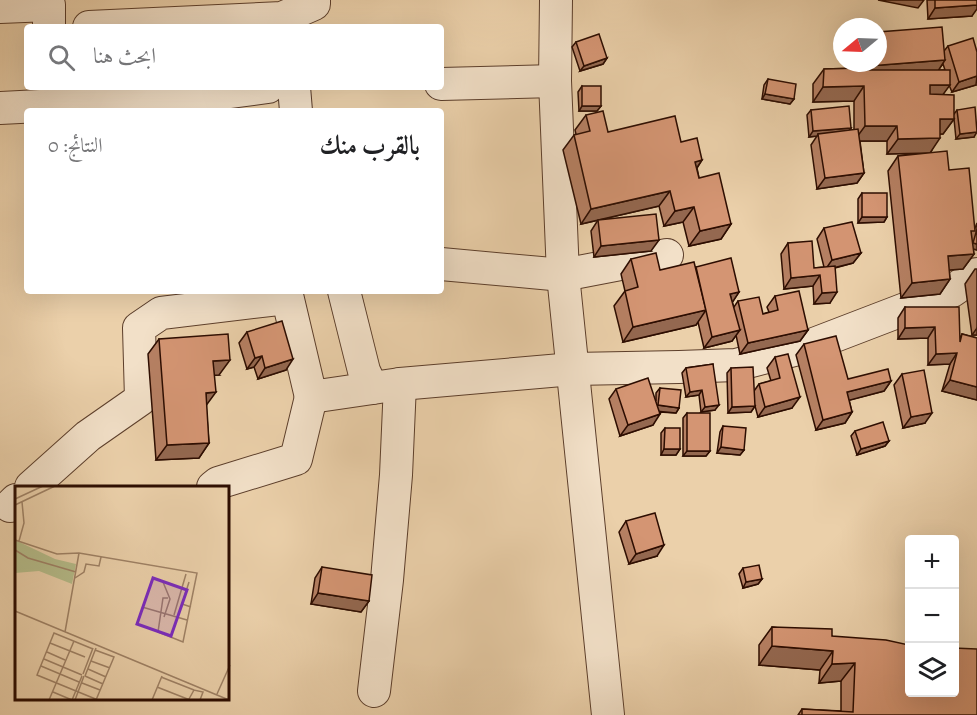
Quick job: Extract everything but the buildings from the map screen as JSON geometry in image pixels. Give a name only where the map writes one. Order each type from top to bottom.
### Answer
[{"type":"street","points":[[204,24],[281,22],[314,4],[314,0]]},
{"type":"street","points":[[556,0],[555,81],[563,275],[608,715]]},
{"type":"street","points":[[0,7],[49,5],[49,24]]},
{"type":"street","points":[[444,84],[555,81]]},
{"type":"street","points":[[0,108],[177,99],[245,90]]},
{"type":"street","points":[[294,90],[296,108]]},
{"type":"street","points":[[444,264],[563,275],[667,255]]},
{"type":"street","points":[[311,397],[386,386],[573,369],[736,365],[806,347],[951,291],[977,274]]},
{"type":"street","points":[[32,486],[88,436],[141,399],[139,328],[160,313],[286,294],[311,397],[296,459],[214,486]]},
{"type":"street","points":[[345,294],[364,371],[386,386],[396,475],[374,691]]}]
